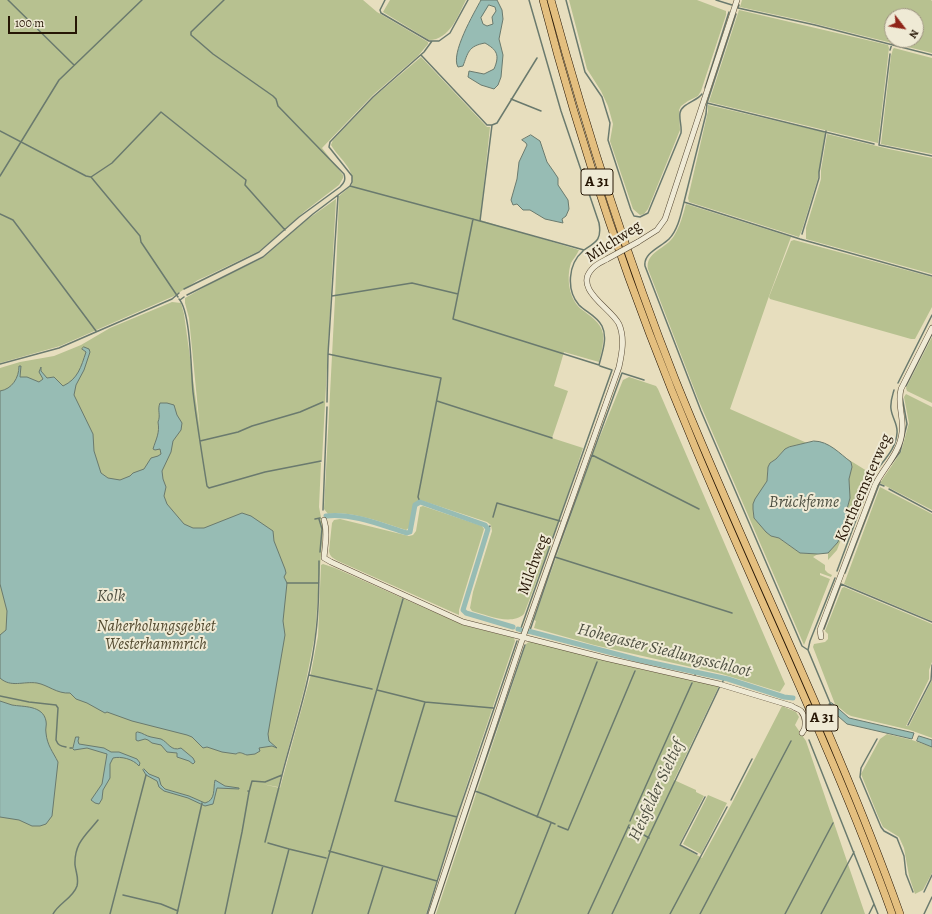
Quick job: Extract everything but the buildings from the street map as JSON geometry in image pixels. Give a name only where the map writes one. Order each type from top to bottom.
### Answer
[{"type":"highway","name":"A 31","points":[[542,0],[594,175],[621,255],[671,388],[716,497],[819,729],[892,914]]},
{"type":"highway","name":"A 31","points":[[551,0],[604,181],[670,365],[714,473],[825,724],[859,806],[900,914]]},
{"type":"street","name":"Milchweg","points":[[431,914],[522,637],[620,360],[622,339],[619,325],[612,314],[591,293],[586,280],[588,273],[607,258],[657,230],[665,219],[737,0]]},
{"type":"street","name":"Kortheemsterweg","points":[[821,637],[820,630],[875,485],[897,450],[902,432],[899,398],[901,389],[932,328]]},
{"type":"street","points":[[324,520],[326,535],[324,558],[463,622],[605,658],[721,684],[792,706],[801,711],[805,719],[806,727],[802,733]]},
{"type":"green space","points":[[0,0],[363,0],[377,12],[428,42],[428,44],[418,56],[373,95],[322,148],[343,175],[339,185],[305,211],[259,251],[198,280],[174,296],[60,346],[0,363]]},
{"type":"green space","points":[[390,0],[466,0],[448,31],[443,36],[429,40],[383,12]]},
{"type":"green space","points":[[569,0],[697,0],[726,11],[701,91],[698,96],[681,106],[679,110],[680,130],[648,209],[644,214],[640,215],[633,209],[610,141],[613,124],[608,106],[601,91],[587,69]]},
{"type":"green space","points":[[742,0],[931,0],[932,53],[912,48],[924,48],[924,8],[884,8],[884,41],[740,7]]},
{"type":"green space","points":[[739,10],[884,44],[884,48],[889,48],[878,143],[709,102]]},
{"type":"green space","points":[[893,49],[932,58],[932,154],[881,144]]},
{"type":"green space","points":[[421,57],[487,127],[490,127],[480,220],[579,250],[571,263],[569,282],[571,294],[577,305],[598,323],[603,334],[603,345],[599,362],[564,352],[554,386],[568,391],[552,438],[583,448],[555,532],[524,614],[512,619],[492,617],[472,611],[470,608],[473,592],[492,531],[491,525],[487,522],[420,500],[414,504],[410,527],[406,530],[357,515],[337,513],[328,514],[324,509],[339,196],[352,185],[349,169],[331,145],[333,140],[374,97]]},
{"type":"green space","points":[[708,105],[824,132],[825,134],[818,178],[799,237],[689,202],[688,198],[708,111]]},
{"type":"green space","points":[[827,134],[932,158],[932,274],[806,239],[806,228],[821,179]]},
{"type":"green space","name":"Naherholungsgebiet Westerhammrich","points":[[336,199],[322,460],[320,461],[319,507],[323,528],[315,635],[305,686],[278,787],[262,784],[280,788],[310,678],[318,636],[321,565],[323,564],[335,568],[463,625],[514,638],[515,641],[468,781],[426,914],[0,914],[0,368],[20,362],[54,356],[81,345],[110,328],[172,302],[181,303],[184,314],[200,430],[189,318],[185,298],[219,279],[263,258],[308,219]]},
{"type":"green space","points":[[686,204],[791,237],[730,409],[807,443],[785,449],[770,463],[767,472],[767,481],[753,504],[754,518],[771,536],[779,538],[800,553],[818,554],[813,557],[825,565],[825,570],[832,575],[831,577],[820,573],[820,575],[830,579],[804,645],[698,399],[648,269],[650,258],[674,236],[680,224]]},
{"type":"green space","points":[[794,240],[932,277],[932,307],[915,339],[770,299],[769,297],[791,241]]},
{"type":"green space","points":[[932,337],[932,403],[907,391],[906,388]]},
{"type":"green space","points":[[629,377],[656,386],[658,389],[785,684],[780,692],[722,674],[594,645],[534,628],[536,621],[534,620],[592,456],[623,380]]},
{"type":"green space","points":[[906,394],[932,407],[932,510],[880,483],[901,452],[909,423],[904,397]]},
{"type":"green space","points":[[846,458],[867,471],[837,550],[828,560],[828,553],[838,542],[847,518],[847,509],[850,498],[849,479],[852,467],[851,462]]},
{"type":"green space","points":[[880,487],[932,514],[932,621],[844,584]]},
{"type":"green space","points":[[423,506],[482,526],[484,529],[459,610],[459,615],[338,561],[329,553],[332,523],[334,520],[340,519],[409,536],[413,535],[416,531],[420,507]]},
{"type":"green space","points":[[844,587],[932,624],[932,662],[929,670],[929,679],[906,726],[909,726],[932,680],[932,738],[910,730],[851,716],[835,704],[813,647],[814,644],[825,642],[828,639],[828,634],[825,631],[842,588]]},
{"type":"green space","points":[[529,642],[535,642],[640,669],[719,686],[674,780],[696,790],[696,792],[704,796],[679,845],[702,858],[782,706],[796,712],[799,717],[795,725],[806,741],[865,914],[436,914],[526,644]]},
{"type":"green space","points":[[887,734],[932,747],[932,873],[923,890],[915,894],[909,876],[904,848],[899,837],[883,827],[861,774],[880,739]]},
{"type":"green space","points":[[708,795],[727,803],[701,854],[683,844]]},
{"type":"water","points":[[481,0],[497,0],[502,10],[503,19],[499,39],[503,55],[501,77],[498,85],[494,89],[481,85],[468,77],[469,71],[484,74],[494,69],[497,56],[492,48],[485,43],[479,44],[472,48],[463,66],[458,67],[456,61],[457,53],[464,34]],"holes":[[[489,5],[495,7],[496,11],[492,17],[493,24],[487,26],[483,24],[481,18]]]},
{"type":"water","points":[[531,135],[540,141],[547,162],[558,178],[558,185],[568,200],[569,209],[566,216],[562,219],[563,223],[545,219],[530,210],[523,210],[517,204],[513,205],[511,200],[517,179],[519,162],[527,145],[522,140]]},
{"type":"water","name":"Kolk","points":[[84,347],[89,349],[90,352],[84,370],[76,385],[74,395],[93,434],[94,451],[101,473],[108,478],[120,480],[144,469],[151,458],[161,454],[160,449],[153,449],[158,433],[159,406],[160,403],[174,405],[177,415],[182,423],[181,430],[173,441],[171,452],[162,471],[166,487],[164,496],[167,504],[184,524],[193,528],[204,528],[242,513],[251,516],[273,531],[274,541],[285,569],[286,573],[284,577],[287,583],[283,621],[285,635],[268,734],[269,741],[277,748],[272,746],[259,748],[260,751],[255,754],[247,755],[222,752],[207,747],[203,748],[192,737],[132,721],[107,712],[105,713],[76,699],[70,693],[57,691],[37,683],[8,683],[0,678],[0,635],[6,630],[7,611],[0,584],[0,391],[8,388],[14,382],[18,375],[19,366],[21,366],[20,377],[27,377],[39,382],[43,379],[39,372],[41,367],[41,371],[47,378],[54,377],[63,386],[76,376],[86,352],[82,349]]},
{"type":"water","name":"Brückfenne","points":[[814,441],[825,443],[834,448],[851,462],[852,467],[849,479],[850,498],[847,509],[847,518],[841,530],[838,542],[828,553],[818,554],[800,553],[779,538],[771,536],[754,518],[753,509],[755,499],[767,481],[768,467],[770,463],[789,447]]},
{"type":"water","points":[[0,701],[12,705],[37,709],[44,716],[50,748],[58,762],[52,816],[46,824],[32,826],[19,820],[0,817]]},
{"type":"water","points":[[832,703],[849,718],[914,733],[912,739],[847,724],[830,709],[829,704]]},
{"type":"water","points":[[138,732],[149,737],[161,739],[172,748],[181,748],[193,758],[195,762],[193,764],[177,757],[177,753],[167,752],[161,745],[152,743],[148,740],[136,740],[136,733]]},
{"type":"water","points":[[919,736],[932,740],[932,747],[917,741]]},
{"type":"water","points":[[76,737],[79,737],[79,744],[104,748],[111,752],[119,752],[137,759],[140,763],[139,766],[127,759],[120,757],[113,758],[110,764],[110,778],[103,790],[102,799],[99,804],[91,800],[102,784],[107,754],[87,748],[74,750]]},
{"type":"water","points":[[144,769],[149,774],[159,778],[161,785],[165,789],[189,796],[205,803],[209,802],[212,797],[215,780],[225,786],[239,789],[217,788],[213,804],[205,806],[188,798],[164,791],[159,787],[157,781],[146,775],[143,770]]},
{"type":"waterway","points":[[8,0],[74,65]]},
{"type":"waterway","points":[[0,176],[59,80],[142,0]]},
{"type":"waterway","points":[[184,289],[259,252],[299,217],[340,187],[345,180],[344,174],[278,106],[276,99],[273,96],[213,54],[191,35],[191,32],[224,0]]},
{"type":"waterway","points":[[385,0],[380,10],[381,13],[429,41],[439,41],[450,33],[468,0]]},
{"type":"waterway","points":[[350,186],[584,250],[597,240],[600,233],[599,223],[561,111],[529,0]]},
{"type":"waterway","points":[[566,0],[585,72],[602,97],[610,123],[608,140],[634,216],[640,217],[648,213],[681,133],[681,110],[702,94]]},
{"type":"waterway","points":[[716,0],[732,5]]},
{"type":"waterway","points":[[739,5],[738,8],[815,25],[932,55]]},
{"type":"waterway","points":[[705,88],[729,12]]},
{"type":"waterway","points":[[736,14],[707,103],[874,144]]},
{"type":"waterway","points":[[187,295],[263,257],[313,214],[350,186],[352,176],[329,147],[330,142],[373,97],[424,52],[432,41]]},
{"type":"waterway","points":[[890,54],[879,145],[932,156]]},
{"type":"waterway","points":[[421,55],[487,125],[497,123],[537,58]]},
{"type":"waterway","points":[[511,99],[541,111]]},
{"type":"waterway","points":[[707,103],[706,114],[684,202],[800,239],[932,276]]},
{"type":"waterway","points":[[91,177],[112,163],[161,112],[246,180],[245,185],[285,230]]},
{"type":"waterway","points":[[480,221],[492,125]]},
{"type":"waterway","name":"Hohegaster Siedlungsschloot","points":[[0,131],[86,176],[91,177],[140,236],[141,242],[178,297]]},
{"type":"waterway","points":[[802,234],[819,178],[826,131]]},
{"type":"waterway","points":[[328,354],[338,196]]},
{"type":"waterway","points":[[684,202],[675,231],[666,242],[647,257],[645,266],[701,411],[802,646],[808,650]]},
{"type":"waterway","points":[[0,214],[13,220],[96,331]]},
{"type":"waterway","points":[[473,219],[453,319],[599,365],[604,346],[604,331],[597,319],[579,305],[572,292],[571,285],[570,277],[574,263],[583,251]]},
{"type":"waterway","points":[[332,296],[412,283],[458,294]]},
{"type":"waterway","points":[[0,364],[59,348],[172,299],[179,293]]},
{"type":"waterway","name":"Hohegaster Siedlungsschloot","points":[[180,300],[184,297]]},
{"type":"waterway","points":[[179,299],[183,306],[188,329],[193,392],[207,486],[209,488],[265,472],[321,461]]},
{"type":"waterway","name":"Heisfelder Sieltief","points":[[898,383],[932,315]]},
{"type":"waterway","points":[[906,386],[932,334]]},
{"type":"waterway","points":[[327,402],[328,354],[441,378],[418,497],[420,502]]},
{"type":"waterway","points":[[520,631],[612,370],[600,366]]},
{"type":"waterway","points":[[644,380],[622,373],[592,455],[699,509]]},
{"type":"waterway","name":"Heisfelder Sieltief","points":[[837,571],[872,477],[891,451],[896,439],[897,427],[891,406],[894,390]]},
{"type":"waterway","points":[[891,464],[900,452],[907,424],[902,396]]},
{"type":"waterway","points":[[437,401],[552,438]]},
{"type":"waterway","name":"Hohegaster Siedlungsschloot","points":[[200,441],[238,432],[252,426],[300,412],[323,402]]},
{"type":"waterway","name":"Hohegaster Siedlungsschloot","points":[[323,510],[327,407]]},
{"type":"waterway","points":[[592,455],[555,557],[732,613]]},
{"type":"waterway","points":[[845,573],[880,482]]},
{"type":"waterway","points":[[879,484],[884,486]]},
{"type":"waterway","points":[[889,489],[932,512]]},
{"type":"waterway","name":"Hohegaster Siedlungsschloot","points":[[326,516],[347,516],[357,518],[407,533],[410,532],[415,505],[420,502],[485,525],[488,529],[463,610],[466,613],[513,627]]},
{"type":"waterway","points":[[493,517],[497,503],[560,521]]},
{"type":"waterway","points":[[315,519],[320,518]]},
{"type":"waterway","points":[[319,519],[322,529],[320,552]]},
{"type":"waterway","points":[[529,633],[555,557]]},
{"type":"waterway","points":[[248,791],[249,792],[252,781],[265,782],[282,775],[302,704],[314,650],[318,614],[319,561]]},
{"type":"waterway","name":"Heisfelder Sieltief","points":[[831,705],[808,650],[810,641],[835,578]]},
{"type":"waterway","points":[[287,583],[319,583]]},
{"type":"waterway","points":[[824,629],[841,584],[932,622]]},
{"type":"waterway","points":[[312,914],[403,599]]},
{"type":"waterway","name":"Hohegaster Siedlungsschloot","points":[[528,631],[639,660],[728,679],[784,697],[793,698]]},
{"type":"waterway","points":[[427,914],[457,817],[517,641]]},
{"type":"waterway","points":[[525,645],[475,791],[555,824]]},
{"type":"waterway","points":[[537,817],[597,662]]},
{"type":"waterway","points":[[908,725],[931,680],[932,665]]},
{"type":"waterway","points":[[558,826],[568,830],[635,671]]},
{"type":"waterway","points":[[309,675],[372,689]]},
{"type":"waterway","name":"Heisfelder Sieltief","points":[[722,683],[724,679]]},
{"type":"waterway","points":[[630,821],[692,683]]},
{"type":"waterway","name":"Heisfelder Sieltief","points":[[612,914],[720,686]]},
{"type":"waterway","points":[[377,690],[425,702],[493,708]]},
{"type":"waterway","points":[[0,696],[29,702],[56,705],[58,708],[56,740],[60,745],[66,747]]},
{"type":"waterway","points":[[425,702],[395,801],[457,817]]},
{"type":"waterway","points":[[877,739],[861,768],[860,777],[881,827],[884,831],[897,838],[904,856],[906,874],[913,892]]},
{"type":"waterway","points":[[809,740],[878,914]]},
{"type":"waterway","points":[[700,914],[791,741]]},
{"type":"waterway","points":[[731,800],[752,759]]},
{"type":"waterway","points":[[110,914],[146,775]]},
{"type":"waterway","points":[[265,842],[282,775]]},
{"type":"waterway","points":[[434,914],[475,791]]},
{"type":"waterway","points":[[225,914],[249,792]]},
{"type":"waterway","points":[[697,854],[680,845],[705,797]]},
{"type":"waterway","points":[[177,914],[202,803]]},
{"type":"waterway","points":[[670,914],[727,807]]},
{"type":"waterway","points":[[53,914],[72,894],[77,886],[78,880],[75,865],[76,851],[85,835],[98,820]]},
{"type":"waterway","points":[[515,914],[551,823]]},
{"type":"waterway","points":[[785,914],[833,823]]},
{"type":"waterway","points":[[588,914],[629,825]]},
{"type":"waterway","points":[[628,827],[640,834]]},
{"type":"waterway","name":"Heisfelder Sieltief","points":[[644,835],[649,838]]},
{"type":"waterway","points":[[268,843],[289,849],[272,914]]},
{"type":"waterway","points":[[289,849],[326,858]]},
{"type":"waterway","points":[[329,851],[437,881]]},
{"type":"waterway","points":[[821,914],[854,852]]},
{"type":"waterway","points":[[368,914],[383,866]]},
{"type":"waterway","points":[[924,892],[932,875]]},
{"type":"waterway","points":[[123,895],[161,904],[178,911]]},
{"type":"waterway","points":[[924,914],[932,897]]},
{"type":"waterway","points":[[869,914],[874,904]]}]
